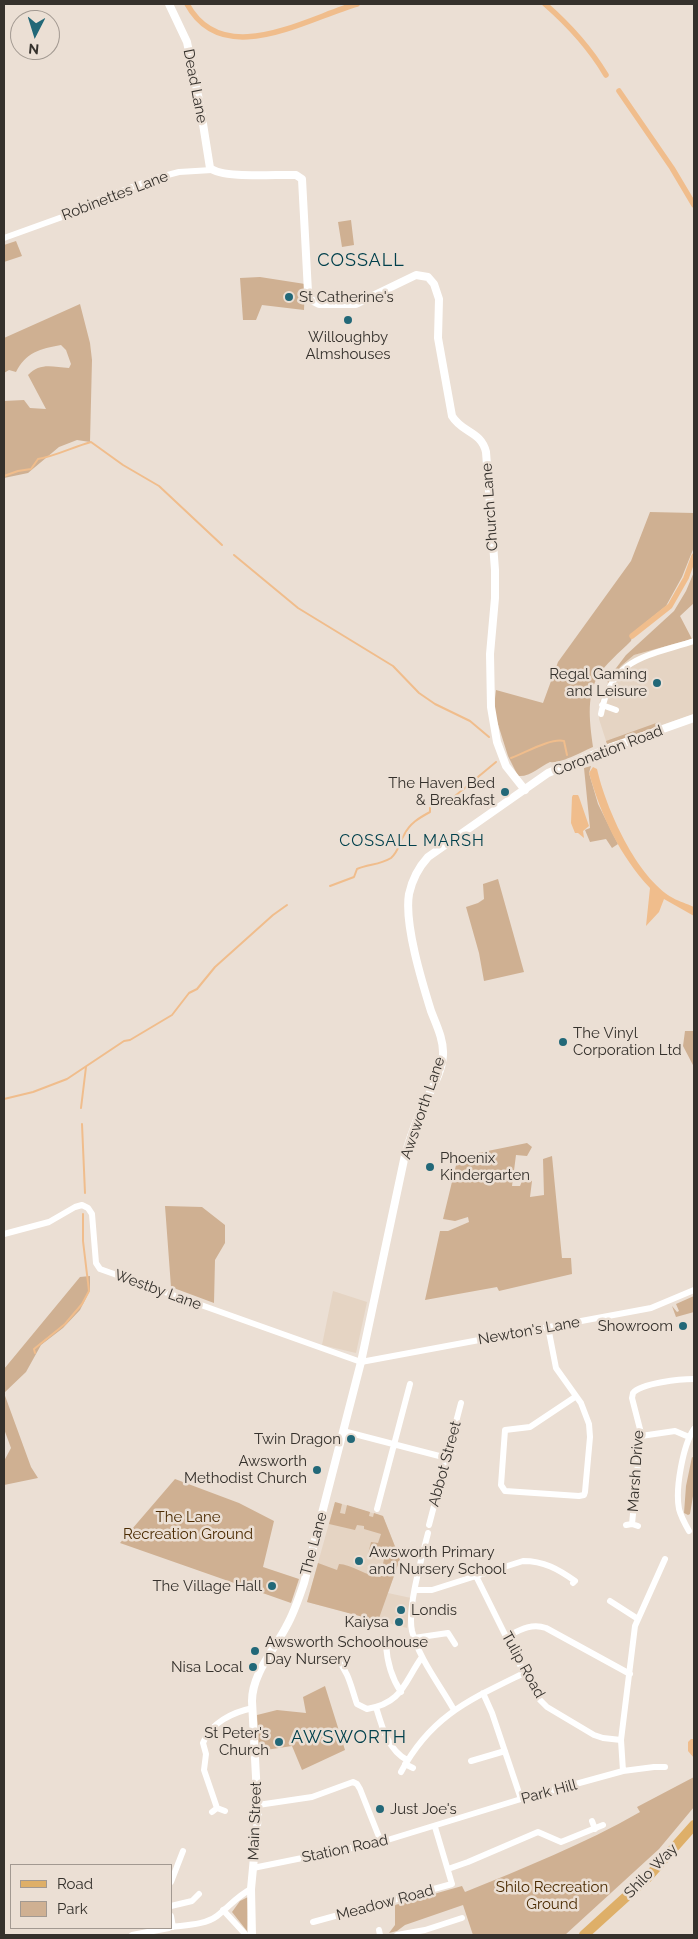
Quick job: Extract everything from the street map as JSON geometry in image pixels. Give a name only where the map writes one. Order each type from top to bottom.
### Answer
[{"type":"main road","name":"Shilo Way","points":[[584,1935],[648,1877],[694,1824]]},
{"type":"street","name":"Dead Lane","points":[[169,4],[187,42],[200,105],[209,166],[212,170]]},
{"type":"street","name":"Robinettes Lane","points":[[4,238],[65,216],[103,198],[156,178],[179,172],[212,170],[221,173],[299,176]]},
{"type":"street","name":"Church Lane","points":[[299,176],[303,182],[308,292],[310,300],[319,304],[356,304],[416,275],[428,277],[436,288],[440,308],[438,338],[452,416],[457,424],[480,439],[486,452],[495,570],[495,598],[490,654],[491,707],[497,742],[506,766],[525,790]]},
{"type":"street","points":[[601,714],[607,691],[626,666],[644,656],[694,641]]},
{"type":"street","points":[[602,706],[616,710]]},
{"type":"street","name":"Coronation Road","points":[[525,790],[560,767],[694,718]]},
{"type":"street","name":"Awsworth Lane","points":[[361,1362],[407,1148],[416,1122],[438,1076],[443,1056],[443,1045],[425,992],[412,933],[408,904],[410,889],[417,871],[428,857],[525,790]]},
{"type":"street","name":"Westby Lane","points":[[4,1234],[49,1222],[82,1205],[88,1208],[92,1214],[96,1263],[100,1269],[361,1362]]},
{"type":"street","name":"Newton's Lane","points":[[361,1362],[651,1308],[694,1290]]},
{"type":"street","points":[[548,1327],[556,1368],[576,1397],[584,1410],[590,1430],[584,1495],[505,1491],[501,1485],[505,1430],[530,1427],[576,1397]]},
{"type":"street","name":"The Lane","points":[[253,1719],[253,1689],[258,1676],[293,1615],[303,1586],[361,1362]]},
{"type":"street","name":"Marsh Drive","points":[[632,1525],[641,1436],[640,1424],[632,1398],[634,1390],[680,1380],[694,1379]]},
{"type":"street","points":[[377,1509],[377,1498],[410,1384]]},
{"type":"street","name":"Abbot Street","points":[[429,1525],[461,1403]]},
{"type":"street","points":[[689,1531],[681,1516],[678,1501],[682,1468],[689,1437],[694,1428]]},
{"type":"street","points":[[343,1431],[447,1458]]},
{"type":"street","points":[[641,1436],[675,1431],[689,1437]]},
{"type":"street","points":[[428,1533],[411,1621],[414,1638],[422,1657],[454,1710]]},
{"type":"street","points":[[623,1771],[621,1740],[635,1626],[665,1559]]},
{"type":"street","points":[[416,1590],[427,1591],[516,1562],[530,1561],[555,1568],[574,1581],[573,1583]]},
{"type":"street","name":"Tulip Road","points":[[476,1576],[536,1696],[547,1707],[594,1735],[621,1740]]},
{"type":"street","points":[[610,1601],[638,1619]]},
{"type":"street","points":[[506,1637],[527,1627],[537,1625],[546,1628],[630,1674]]},
{"type":"street","points":[[414,1638],[448,1633],[455,1644]]},
{"type":"street","points":[[393,1647],[385,1644],[394,1682],[401,1692]]},
{"type":"street","points":[[336,1658],[349,1676],[357,1704],[367,1709],[385,1703],[401,1692],[422,1657]]},
{"type":"street","points":[[401,1772],[424,1737],[454,1710],[524,1673]]},
{"type":"street","points":[[483,1694],[492,1713],[521,1799]]},
{"type":"street","points":[[376,1707],[394,1751],[413,1768]]},
{"type":"street","points":[[225,1811],[214,1810],[204,1770],[206,1754],[203,1743],[208,1731],[216,1725],[234,1714],[252,1708]]},
{"type":"street","name":"Main Street","points":[[252,1935],[251,1889],[258,1805],[253,1719]]},
{"type":"street","points":[[471,1761],[504,1751]]},
{"type":"street","name":"Park Hill","points":[[435,1827],[441,1823],[521,1799],[623,1771],[654,1766],[665,1767]]},
{"type":"street","points":[[258,1805],[312,1797],[353,1782],[360,1789],[381,1842]]},
{"type":"street","points":[[592,1821],[595,1829]]},
{"type":"street","points":[[448,1869],[538,1832],[561,1842],[603,1825]]},
{"type":"street","name":"Station Road","points":[[253,1868],[381,1842],[435,1827]]},
{"type":"street","name":"Meadow Road","points":[[316,1912],[316,1921],[452,1884],[435,1827]]},
{"type":"street","points":[[172,1879],[183,1851]]},
{"type":"street","points":[[172,1927],[213,1918],[238,1895],[251,1889]]},
{"type":"street","points":[[172,1906],[192,1901],[200,1894]]},
{"type":"street","points":[[223,1910],[246,1935]]},
{"type":"street","points":[[397,1935],[425,1930],[462,1918]]},
{"type":"street","points":[[132,1935],[161,1929]]},
{"type":"shaded area","points":[[694,638],[694,714],[607,744],[599,719],[599,705],[608,683],[621,666],[634,655]]},
{"type":"shaded area","points":[[593,767],[597,769],[601,785],[616,822],[636,859],[647,875],[660,888],[673,898],[694,907],[694,916],[664,899],[659,912],[646,926],[650,888],[639,876],[613,835],[599,805],[589,773]]},
{"type":"shaded area","points":[[573,795],[578,795],[589,826],[583,831],[584,838],[575,833],[571,823]]},
{"type":"shaded area","points":[[333,1291],[367,1302],[356,1353],[322,1345]]},
{"type":"shaded area","name":"Awsworth Primary and Nursery School","points":[[335,1502],[383,1516],[400,1559],[388,1593],[411,1598],[407,1628],[307,1602]]},
{"type":"shaded area","points":[[694,1739],[694,1758],[688,1751],[688,1742]]},
{"type":"green space","points":[[351,220],[354,245],[342,247],[338,222]]},
{"type":"green space","points":[[16,241],[22,256],[4,262],[4,245]]},
{"type":"green space","points":[[260,277],[305,284],[304,310],[262,305],[256,320],[243,320],[240,278]]},
{"type":"green space","points":[[80,304],[90,343],[92,360],[90,442],[77,440],[59,447],[28,473],[4,478],[4,401],[24,400],[30,408],[46,409],[28,375],[37,368],[52,366],[69,368],[71,364],[66,350],[61,345],[34,352],[24,360],[16,372],[9,370],[4,373],[4,338]]},
{"type":"green space","points":[[650,512],[694,513],[694,547],[682,577],[666,606],[633,633],[631,641],[608,663],[597,678],[590,703],[593,747],[566,759],[550,762],[527,775],[518,776],[508,756],[496,718],[494,707],[496,690],[543,703],[558,662],[631,561]]},
{"type":"green space","points":[[694,572],[694,603],[680,616],[692,639],[634,655],[621,666],[608,683],[607,680],[626,655],[674,611],[686,591]]},
{"type":"green space","points":[[659,722],[660,726],[607,744],[606,741]]},
{"type":"green space","points":[[591,766],[589,773],[598,804],[618,844],[612,848],[606,839],[590,842],[585,830],[590,828],[584,768]]},
{"type":"green space","points":[[498,879],[524,972],[484,981],[479,953],[466,907],[484,899],[483,884]]},
{"type":"green space","points":[[685,1031],[694,1031],[694,1067],[683,1046]]},
{"type":"green space","points":[[527,1143],[532,1147],[527,1156],[516,1155],[512,1186],[520,1186],[523,1179],[532,1181],[530,1197],[544,1195],[543,1159],[552,1156],[562,1258],[571,1258],[572,1274],[499,1291],[497,1287],[425,1300],[440,1231],[448,1231],[469,1222],[468,1217],[455,1221],[443,1219],[458,1157]]},
{"type":"green space","points":[[165,1206],[202,1207],[225,1225],[225,1243],[215,1260],[214,1303],[171,1287]]},
{"type":"green space","points":[[90,1276],[90,1290],[80,1310],[63,1328],[41,1345],[26,1372],[4,1393],[4,1369],[80,1277]]},
{"type":"green space","points":[[694,1296],[694,1312],[676,1317],[672,1306],[677,1312],[679,1311],[676,1304]]},
{"type":"green space","points":[[4,1393],[31,1467],[38,1478],[4,1485],[4,1461],[11,1448],[4,1429]]},
{"type":"green space","points":[[692,1457],[694,1458],[694,1490],[690,1514],[688,1515],[684,1513],[686,1486]]},
{"type":"green space","name":"The Lane Recreation Ground","points":[[175,1479],[239,1503],[274,1521],[263,1567],[299,1579],[291,1603],[120,1543]]},
{"type":"green space","name":"Awsworth Primary and Nursery School","points":[[335,1502],[342,1504],[340,1513],[345,1514],[347,1505],[370,1512],[369,1516],[373,1517],[374,1513],[383,1516],[400,1559],[378,1621],[307,1602],[318,1563],[337,1570],[339,1564],[380,1577],[384,1572],[382,1569],[385,1554],[377,1552],[376,1556],[368,1554],[371,1542],[378,1543],[381,1534],[364,1529],[364,1526],[357,1525],[355,1530],[329,1524]]},
{"type":"green space","points":[[325,1686],[345,1750],[302,1770],[292,1746],[259,1751],[257,1715],[277,1710],[306,1713],[303,1697]]},
{"type":"green space","name":"Shilo Recreation Ground","points":[[694,1777],[694,1807],[659,1849],[565,1935],[473,1935],[463,1905],[405,1925],[397,1931],[389,1933],[395,1925],[395,1905],[462,1886],[465,1892],[532,1865],[619,1824],[640,1812],[637,1807]]},
{"type":"green space","points":[[248,1897],[247,1931],[232,1912],[240,1901]]},
{"type":"waterway","points":[[187,4],[203,24],[221,34],[243,37],[290,28],[357,4]]},
{"type":"waterway","points":[[545,4],[578,37],[606,75]]},
{"type":"waterway","points":[[619,91],[672,168],[694,205]]},
{"type":"waterway","points":[[4,476],[31,469],[38,459],[91,442],[123,465],[159,486],[222,545]]},
{"type":"waterway","points":[[234,555],[298,608],[393,666],[419,693],[435,704],[470,721],[489,737]]},
{"type":"waterway","points":[[632,636],[670,606],[686,578],[694,556]]},
{"type":"waterway","points":[[511,758],[545,744],[558,741],[564,741],[567,755]]},
{"type":"waterway","points":[[330,886],[354,877],[357,869],[391,858],[396,853],[409,827],[430,812],[430,805],[435,802],[449,801],[496,762]]},
{"type":"waterway","points":[[4,1099],[33,1092],[67,1079],[124,1041],[130,1040],[172,1015],[189,993],[197,989],[215,967],[273,915],[287,905]]},
{"type":"waterway","points":[[81,1108],[86,1067]]},
{"type":"waterway","points":[[82,1124],[85,1193]]},
{"type":"waterway","points":[[35,1353],[34,1349],[65,1324],[82,1304],[89,1291],[83,1241],[83,1214]]},
{"type":"place","name":"St Catherine's","points":[[289,297]]},
{"type":"place","name":"Willoughby Almshouses","points":[[348,320]]},
{"type":"place","name":"Regal Gaming and Leisure","points":[[657,683]]},
{"type":"place","name":"The Haven Bed & Breakfast","points":[[505,792]]},
{"type":"place","name":"The Vinyl Corporation Ltd","points":[[563,1042]]},
{"type":"place","name":"Phoenix Kindergarten","points":[[430,1167]]},
{"type":"place","name":"Showroom","points":[[683,1326]]},
{"type":"place","name":"Twin Dragon","points":[[351,1439]]},
{"type":"place","name":"Awsworth Methodist Church","points":[[317,1470]]},
{"type":"place","name":"Awsworth Primary and Nursery School","points":[[359,1561]]},
{"type":"place","name":"The Village Hall","points":[[272,1586]]},
{"type":"place","name":"Londis","points":[[401,1610]]},
{"type":"place","name":"Kaiysa","points":[[399,1622]]},
{"type":"place","name":"Awsworth Schoolhouse Day Nursery","points":[[255,1651]]},
{"type":"place","name":"Nisa Local","points":[[253,1667]]},
{"type":"place","name":"St Peter's Church","points":[[279,1742]]},
{"type":"place","name":"Just Joe's","points":[[380,1809]]},
{"type":"district","name":"COSSALL","points":[[361,261]]},
{"type":"district","name":"COSSALL MARSH","points":[[412,841]]},
{"type":"district","name":"AWSWORTH","points":[[349,1738]]}]
